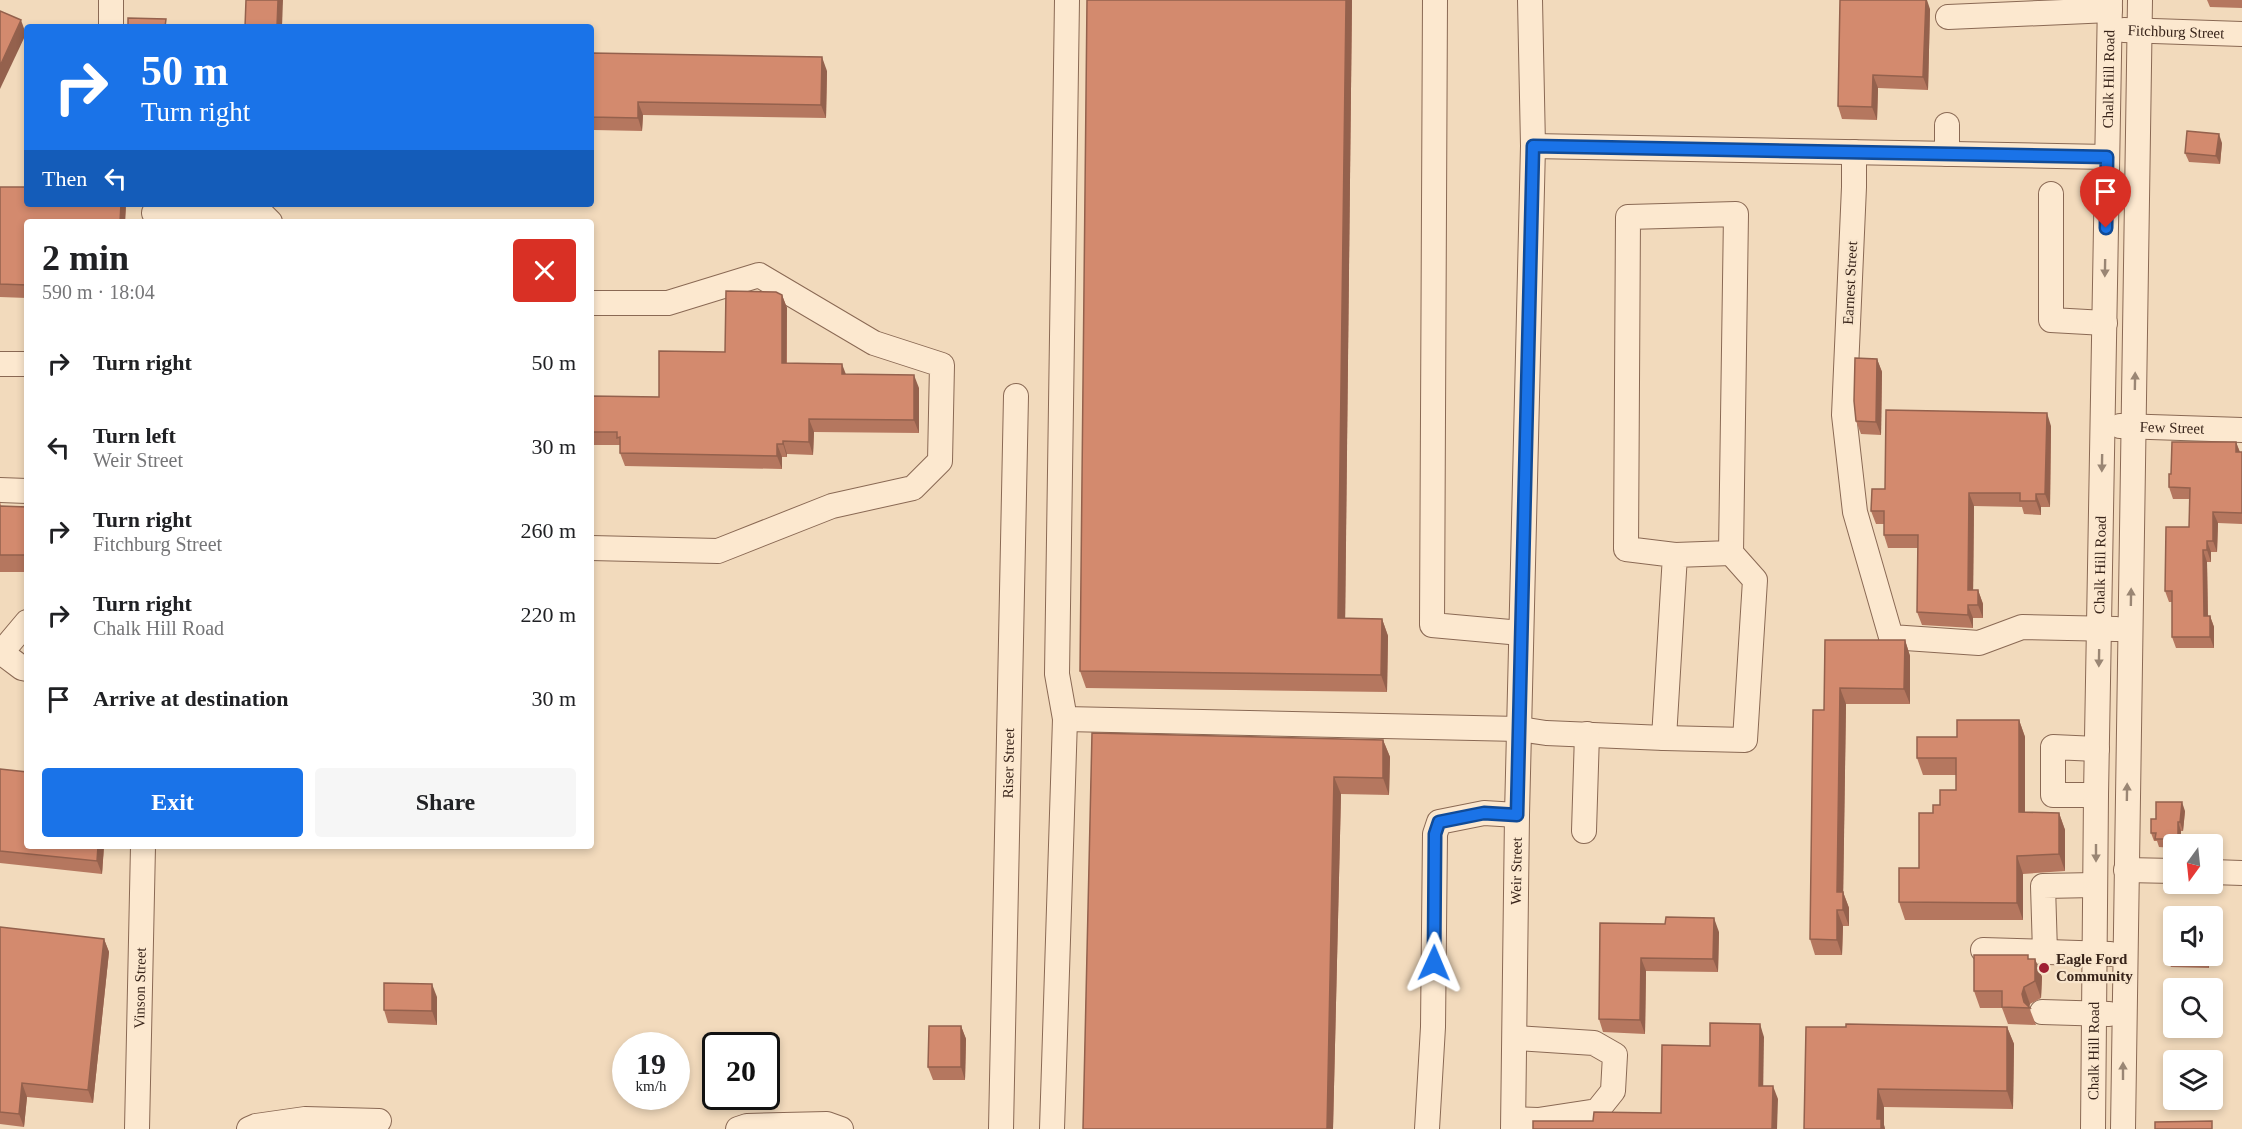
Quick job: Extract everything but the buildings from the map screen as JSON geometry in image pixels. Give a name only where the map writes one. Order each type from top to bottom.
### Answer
[{"type":"street","points":[[111,0],[111,24]]},
{"type":"street","points":[[1052,1129],[1065,719],[1057,674],[1067,0]]},
{"type":"street","points":[[1435,0],[1431,625],[1521,633]]},
{"type":"street","name":"Weir Street","points":[[1514,1124],[1517,815],[1533,146],[1530,0]]},
{"type":"street","name":"Chalk Hill Road","points":[[2123,1129],[2140,0]]},
{"type":"street","name":"Fitchburg Street","points":[[1948,17],[2059,5],[2110,13],[2139,31],[2242,34]]},
{"type":"street","name":"Chalk Hill Road","points":[[2093,1129],[2096,795],[2110,13]]},
{"type":"street","points":[[1947,125],[1947,154]]},
{"type":"street","points":[[1533,146],[2107,157]]},
{"type":"street","name":"Earnest Street","points":[[1854,152],[1844,415],[1855,512],[1891,637],[1979,644],[2022,627],[2100,629]]},
{"type":"street","points":[[2051,194],[2051,320],[2105,323]]},
{"type":"street","points":[[154,213],[264,216],[267,219]]},
{"type":"street","points":[[1065,719],[1519,729],[1546,733],[1745,740],[1755,580],[1731,553],[1736,214],[1628,217],[1626,549],[1675,555],[1731,553]]},
{"type":"street","points":[[594,303],[668,303],[759,275],[874,343],[942,365],[940,461],[912,488],[832,506],[718,551],[594,548]]},
{"type":"street","points":[[0,364],[24,363]]},
{"type":"street","name":"Riser Street","points":[[1001,1129],[1016,396]]},
{"type":"street","name":"Few Street","points":[[2103,426],[2242,430]]},
{"type":"street","points":[[0,490],[24,491]]},
{"type":"street","points":[[1664,738],[1675,555]]},
{"type":"street","points":[[24,626],[6,647],[6,656],[24,668]]},
{"type":"street","points":[[2100,629],[2131,630]]},
{"type":"street","points":[[1584,831],[1587,734]]},
{"type":"street","points":[[2096,795],[2053,795],[2053,747],[2097,749]]},
{"type":"street","points":[[1427,1129],[1433,1027],[1435,834],[1439,822],[1484,813],[1517,815]]},
{"type":"street","name":"Vinson Street","points":[[137,1129],[143,849]]},
{"type":"street","points":[[2126,870],[2163,871]]},
{"type":"street","points":[[2223,872],[2242,873]]},
{"type":"street","points":[[2045,951],[2043,886],[2095,885]]},
{"type":"street","points":[[1983,950],[2124,954]]},
{"type":"street","points":[[2042,1012],[2123,1015]]},
{"type":"street","points":[[1514,1124],[1597,1111],[1613,1090],[1615,1055],[1594,1043],[1515,1038]]},
{"type":"street","points":[[249,1129],[305,1119],[379,1121]]},
{"type":"street","points":[[738,1129],[747,1126],[827,1124],[841,1129]]},
{"type":"place","name":"Eagle Ford Community","points":[[2044,968]]},
{"type":"route","points":[[1434,963],[1435,834],[1439,822],[1484,813],[1517,815],[1533,146],[2107,157],[2106,228]]}]
